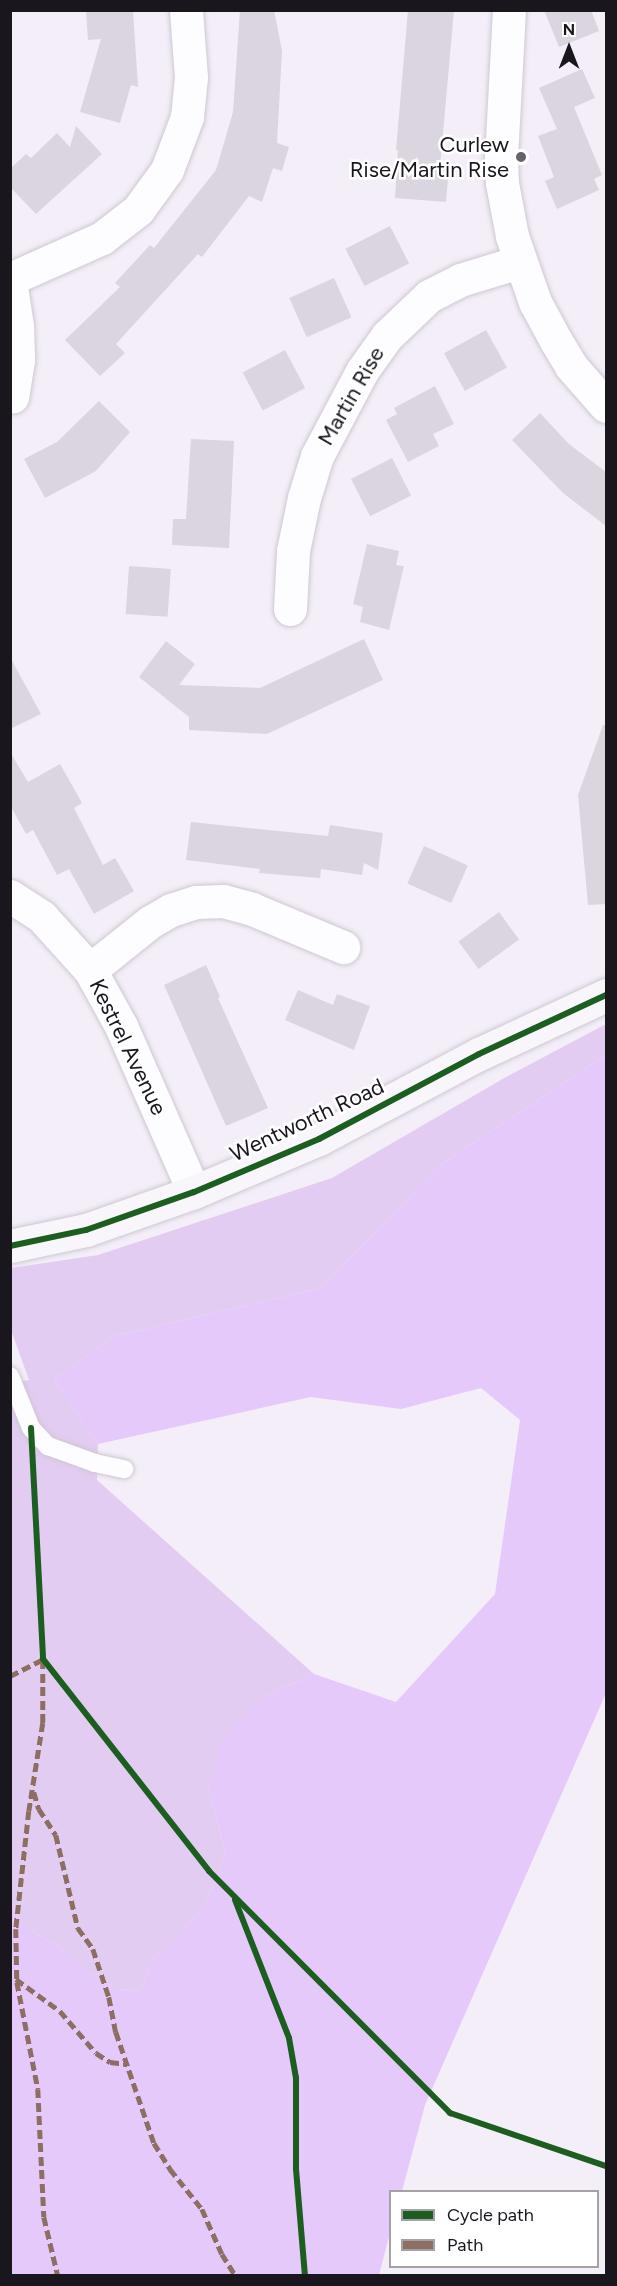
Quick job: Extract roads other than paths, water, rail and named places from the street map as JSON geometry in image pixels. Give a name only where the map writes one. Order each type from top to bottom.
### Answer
[{"type":"street","points":[[12,397],[18,360],[17,326],[10,279],[102,238],[138,210],[167,170],[187,117],[191,77],[186,10]]},
{"type":"street","points":[[509,10],[502,106],[501,174],[519,262],[535,302],[571,366],[606,406]]},
{"type":"street","name":"Martin Rise","points":[[290,609],[293,551],[307,488],[317,456],[362,371],[387,336],[429,296],[460,280],[519,262]]},
{"type":"street","name":"Kestrel Avenue","points":[[10,896],[42,917],[90,970],[121,1026],[194,1192]]},
{"type":"street","points":[[90,970],[150,922],[171,910],[196,902],[223,901],[252,909],[343,947]]},
{"type":"street","name":"Wentworth Road","points":[[10,1246],[87,1230],[194,1192],[319,1139],[479,1054],[606,995]]},
{"type":"lane","points":[[10,1376],[31,1428],[48,1446],[95,1463],[124,1469]]},
{"type":"place","name":"Curlew Rise/Martin Rise","points":[[521,157]]}]
